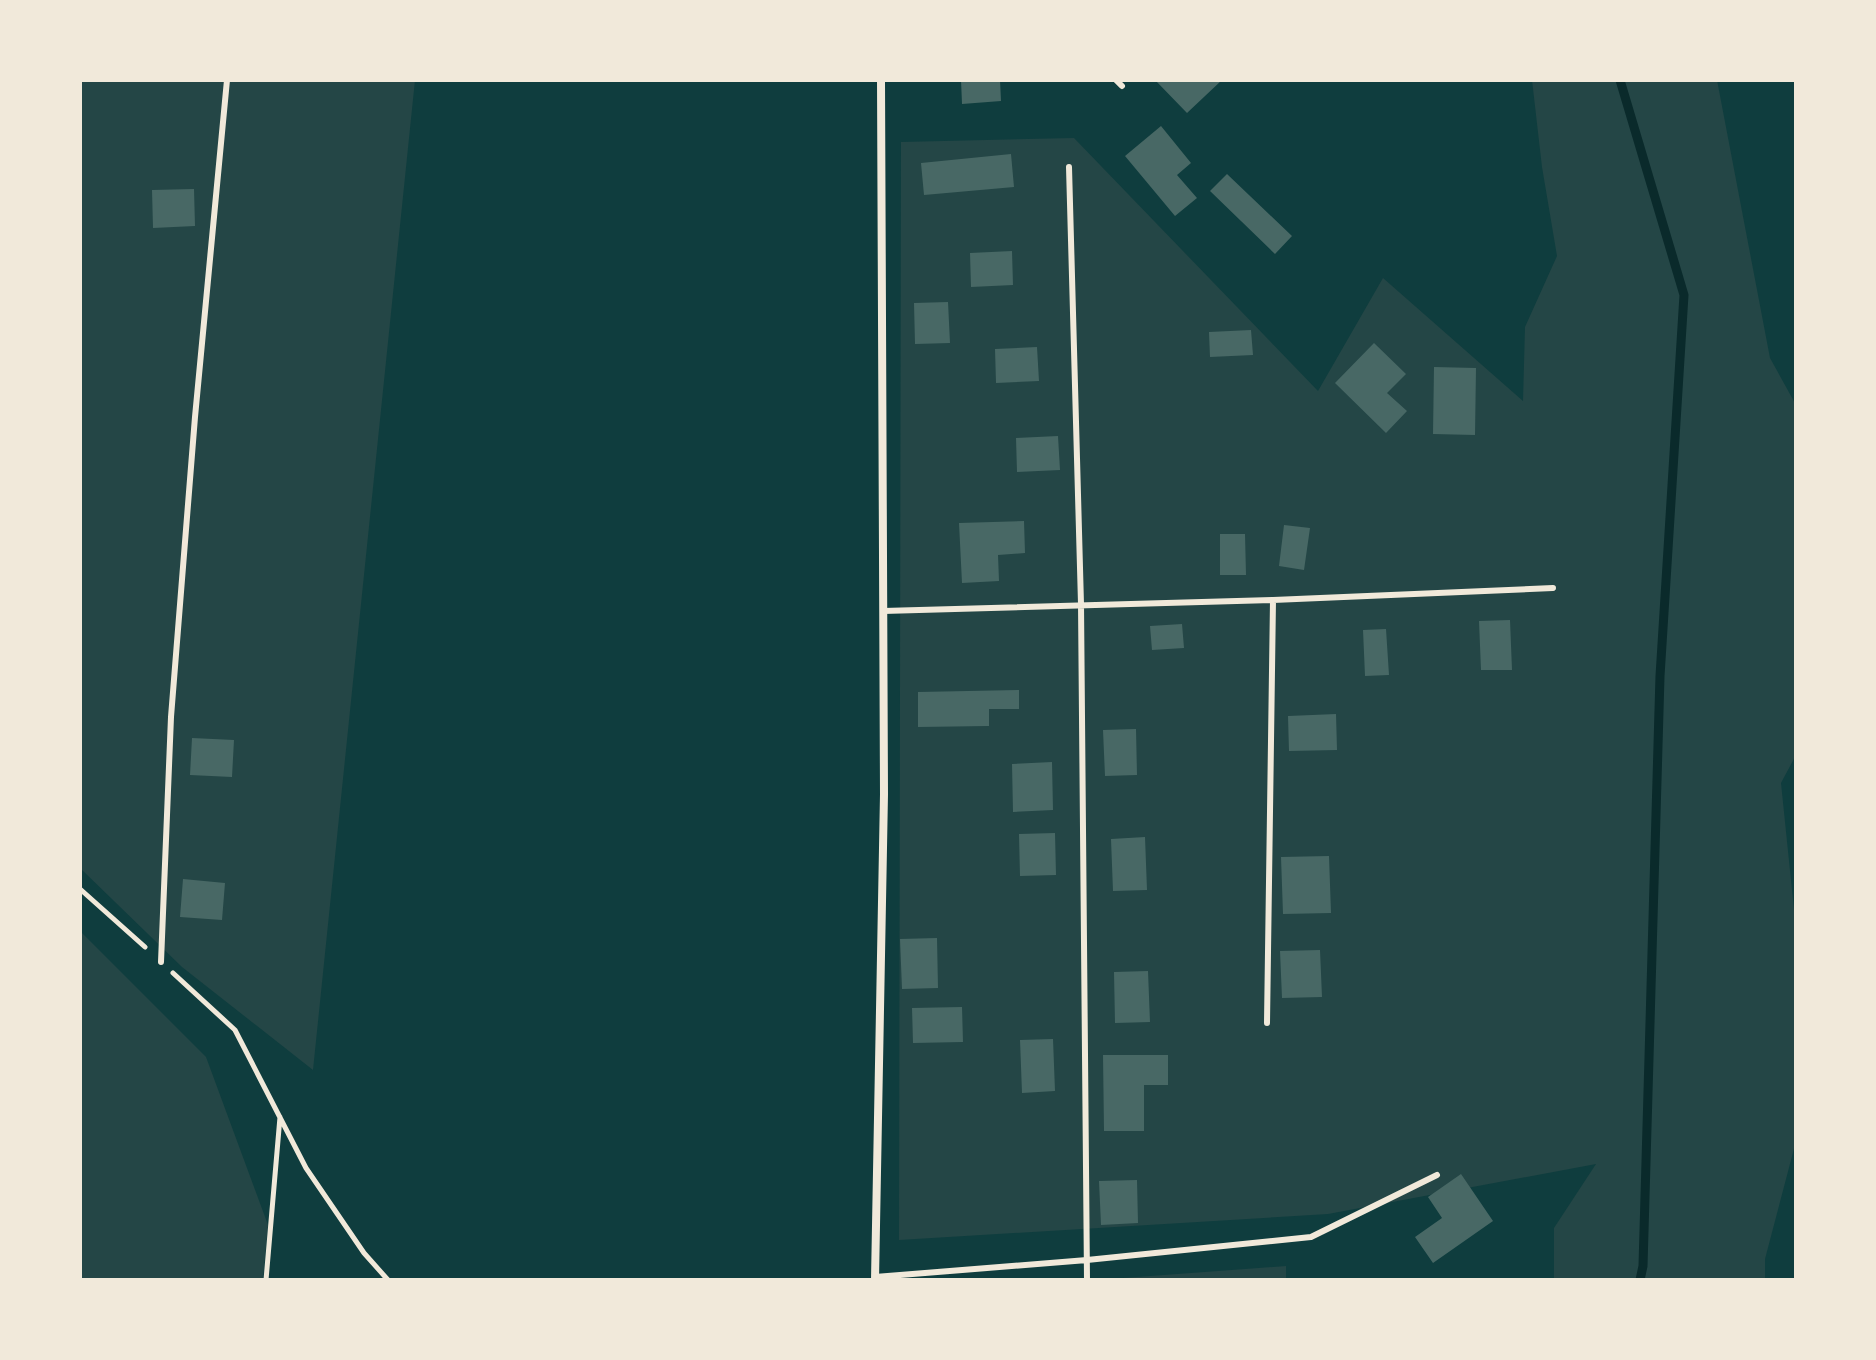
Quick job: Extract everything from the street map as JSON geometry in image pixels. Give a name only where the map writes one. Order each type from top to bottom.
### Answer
[{"type":"street","points":[[875,1279],[884,794],[881,80]]},
{"type":"lane","points":[[161,962],[171,717],[227,80]]},
{"type":"lane","points":[[1116,80],[1122,86]]},
{"type":"lane","points":[[1069,167],[1081,604],[1087,1280]]},
{"type":"lane","points":[[883,611],[1553,588]]},
{"type":"lane","points":[[1267,1023],[1273,600]]},
{"type":"lane","points":[[875,1279],[1311,1237],[1437,1175]]},
{"type":"path","points":[[80,889],[235,1030],[306,1168],[364,1253],[388,1280]]},
{"type":"path","points":[[266,1280],[281,1116]]},
{"type":"shaded area","points":[[80,80],[415,80],[313,1070],[182,967],[80,868]]},
{"type":"shaded area","points":[[1532,80],[1717,80],[1770,358],[1796,405],[1796,755],[1781,783],[1796,929],[1796,1141],[1765,1259],[1765,1280],[1554,1280],[1554,1228],[1596,1164],[1328,1214],[899,1240],[901,142],[1074,138],[1318,391],[1383,278],[1523,401],[1525,327],[1557,256]]},
{"type":"shaded area","points":[[80,931],[206,1057],[268,1225],[263,1280],[80,1280]]},
{"type":"shaded area","points":[[1286,1266],[1286,1280],[1096,1280]]},
{"type":"building","points":[[961,80],[1000,80],[1001,101],[962,104]]},
{"type":"building","points":[[1155,80],[1222,80],[1187,113]]},
{"type":"building","points":[[1161,126],[1191,163],[1177,175],[1197,198],[1175,216],[1125,156]]},
{"type":"building","points":[[1011,154],[1014,187],[924,195],[921,163]]},
{"type":"building","points":[[1227,174],[1292,236],[1275,254],[1210,191]]},
{"type":"building","points":[[194,189],[195,226],[153,228],[152,190]]},
{"type":"building","points":[[1012,251],[1013,285],[971,287],[970,253]]},
{"type":"building","points":[[948,302],[950,343],[915,344],[914,303]]},
{"type":"building","points":[[1251,330],[1253,355],[1210,357],[1209,332]]},
{"type":"building","points":[[1374,343],[1406,374],[1387,393],[1407,411],[1386,433],[1335,383]]},
{"type":"building","points":[[1037,347],[1039,381],[996,383],[995,349]]},
{"type":"building","points":[[1434,367],[1476,368],[1475,435],[1433,434]]},
{"type":"building","points":[[1058,436],[1060,470],[1017,472],[1016,438]]},
{"type":"building","points":[[1024,521],[1025,553],[998,555],[999,581],[962,583],[959,523]]},
{"type":"building","points":[[1284,525],[1310,528],[1304,570],[1279,566]]},
{"type":"building","points":[[1220,534],[1245,534],[1246,575],[1220,575]]},
{"type":"building","points":[[1510,620],[1512,670],[1481,670],[1479,621]]},
{"type":"building","points":[[1182,624],[1184,648],[1152,650],[1150,626]]},
{"type":"building","points":[[1386,629],[1389,675],[1365,676],[1363,630]]},
{"type":"building","points":[[1019,690],[1019,709],[989,709],[989,726],[918,727],[918,692]]},
{"type":"building","points":[[1336,714],[1337,750],[1289,751],[1288,716]]},
{"type":"building","points":[[1136,729],[1137,775],[1105,776],[1103,730]]},
{"type":"building","points":[[192,738],[234,740],[232,777],[190,775]]},
{"type":"building","points":[[1052,762],[1053,810],[1013,812],[1012,764]]},
{"type":"building","points":[[1055,833],[1056,875],[1020,876],[1019,834]]},
{"type":"building","points":[[1145,837],[1147,890],[1113,891],[1111,839]]},
{"type":"building","points":[[1329,856],[1331,913],[1283,914],[1281,857]]},
{"type":"building","points":[[183,879],[225,883],[222,920],[180,917]]},
{"type":"building","points":[[937,938],[938,988],[902,989],[900,939]]},
{"type":"building","points":[[1320,950],[1322,997],[1282,998],[1280,951]]},
{"type":"building","points":[[1148,971],[1150,1022],[1115,1023],[1114,972]]},
{"type":"building","points":[[962,1007],[963,1042],[913,1043],[912,1008]]},
{"type":"building","points":[[1053,1039],[1055,1091],[1022,1093],[1020,1040]]},
{"type":"building","points":[[1103,1055],[1168,1055],[1168,1085],[1144,1085],[1144,1131],[1104,1131]]},
{"type":"building","points":[[1461,1174],[1493,1221],[1433,1263],[1415,1237],[1442,1218],[1428,1197]]},
{"type":"building","points":[[1137,1180],[1138,1223],[1101,1225],[1099,1181]]},
{"type":"waterway","points":[[1620,80],[1684,295],[1660,676],[1643,1266],[1640,1280]]}]
